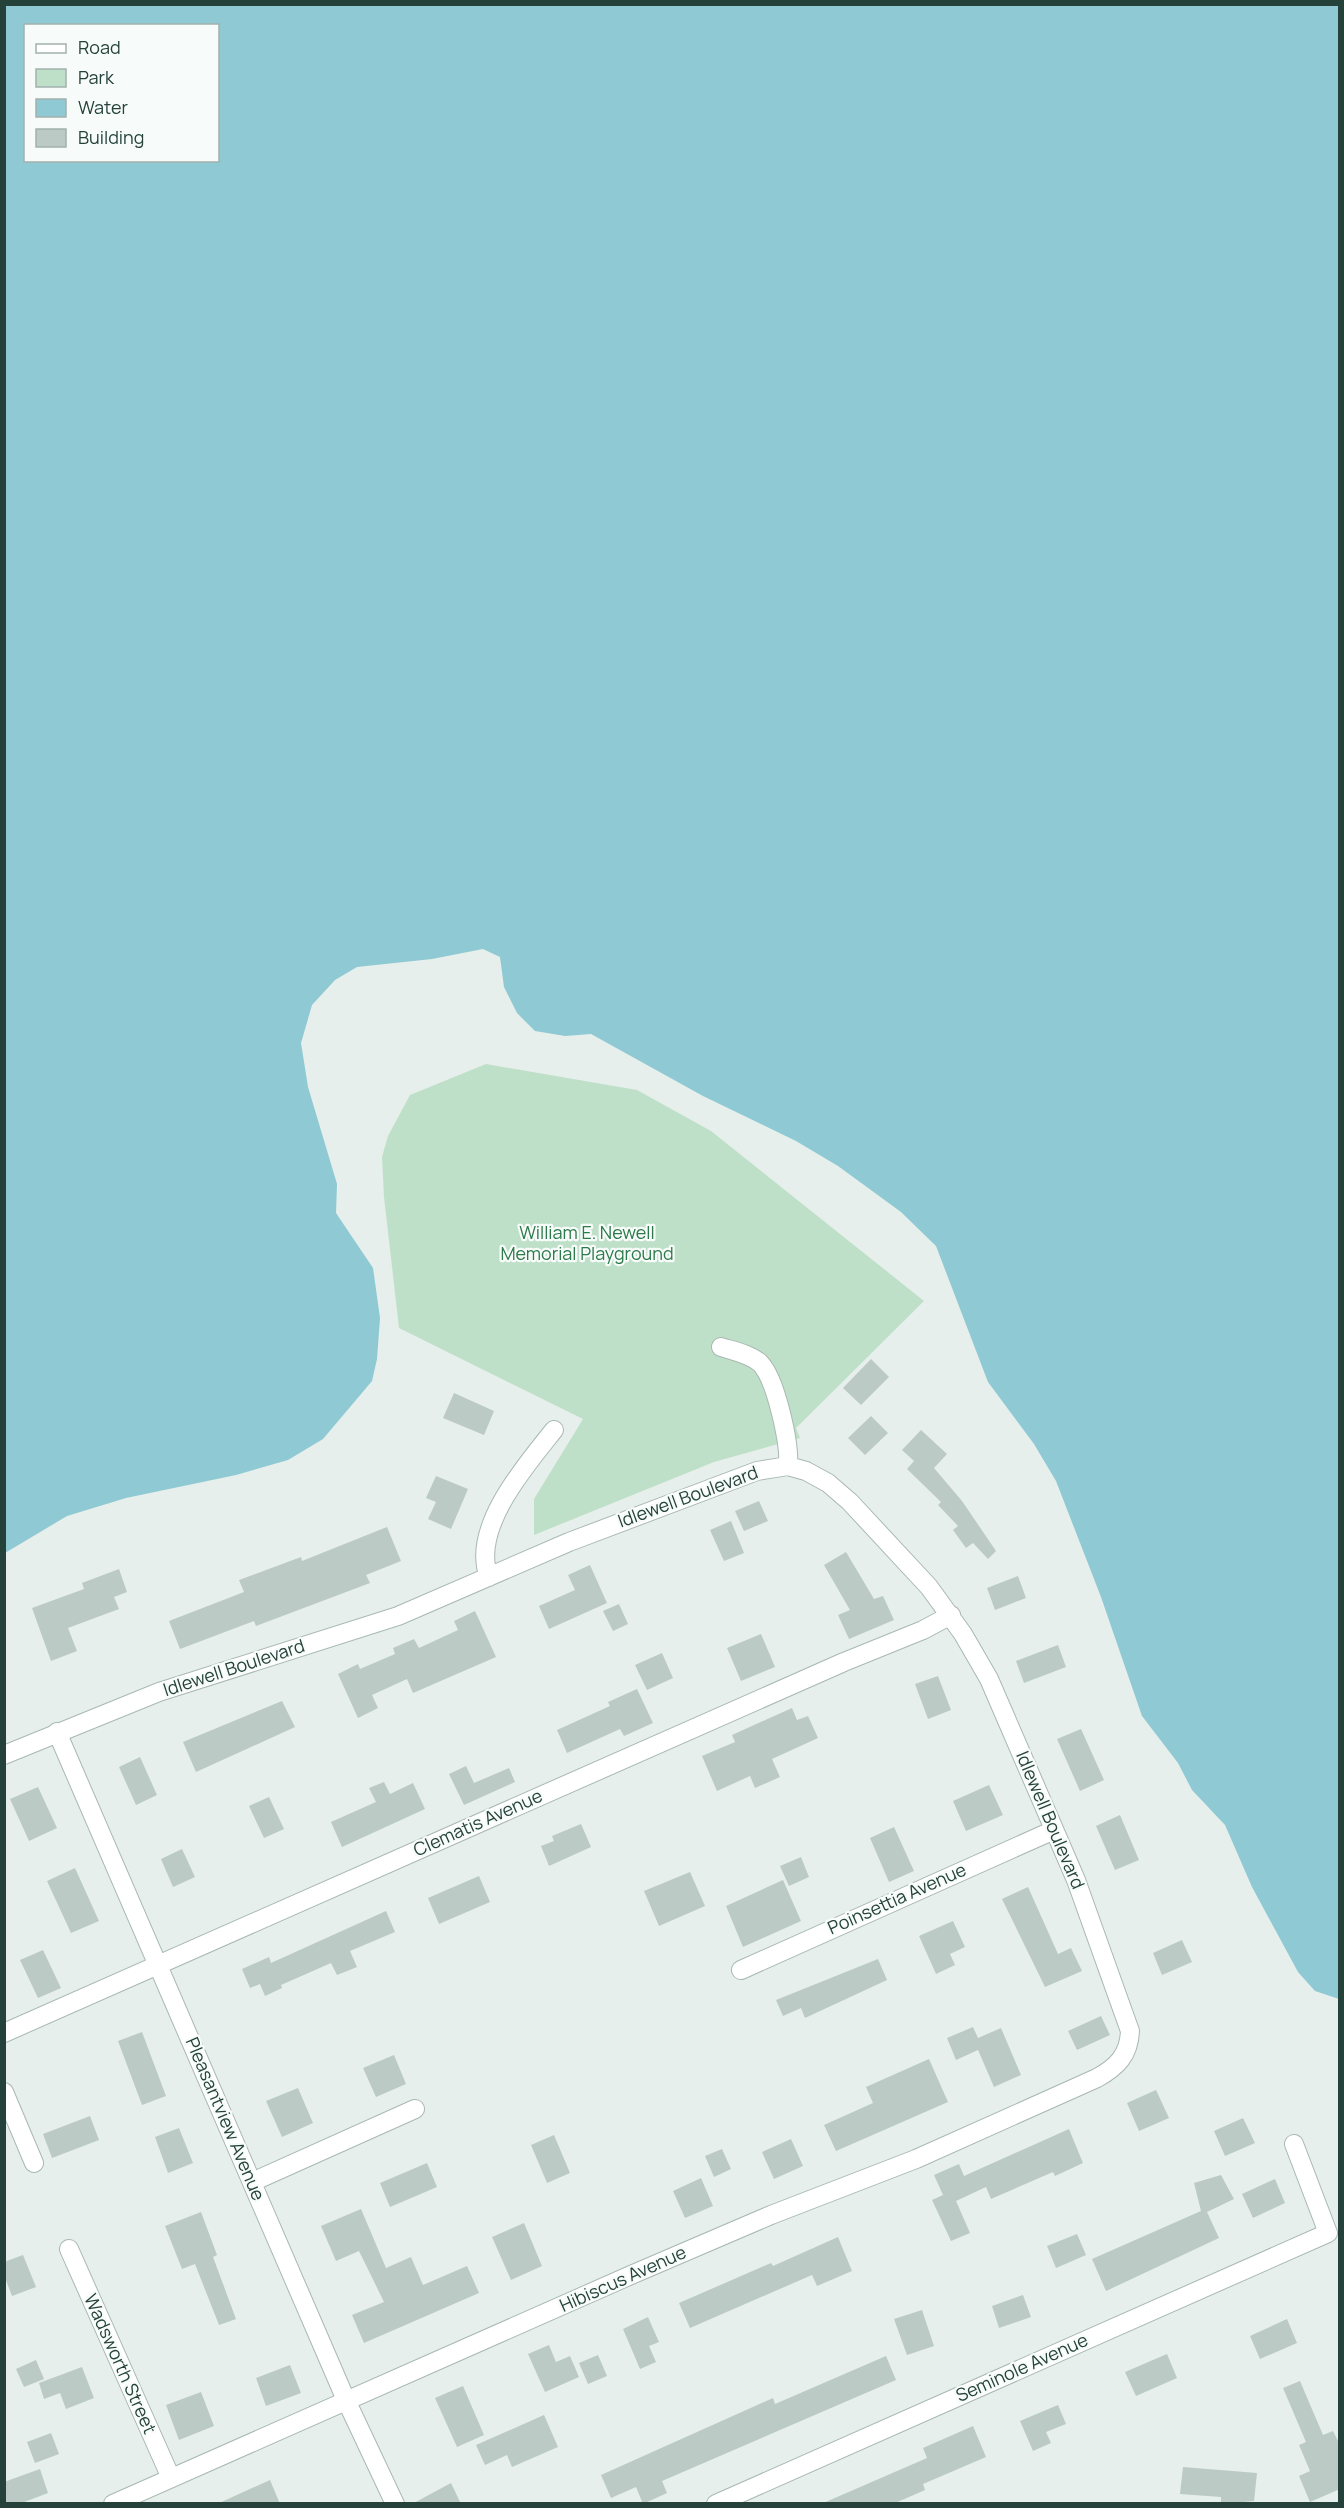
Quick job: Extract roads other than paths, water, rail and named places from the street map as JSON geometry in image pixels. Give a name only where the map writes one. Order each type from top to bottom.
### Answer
[{"type":"street","points":[[721,1347],[752,1357],[765,1370],[787,1437],[788,1466]]},
{"type":"street","points":[[489,1577],[485,1560],[486,1551],[497,1512],[513,1482],[554,1430]]},
{"type":"street","name":"Idlewell Boulevard","points":[[4,1755],[167,1689],[398,1616],[588,1534],[756,1471],[788,1466],[816,1476],[839,1492],[929,1587],[951,1615],[989,1679],[1082,1895],[1125,2010],[1130,2031],[1127,2050]]},
{"type":"street","name":"Clematis Avenue","points":[[4,2033],[834,1667],[923,1630],[951,1615]]},
{"type":"street","name":"Pleasantview Avenue","points":[[57,1732],[346,2400],[395,2504]]},
{"type":"street","name":"Poinsettia Avenue","points":[[741,1970],[1054,1830]]},
{"type":"street","name":"Hibiscus Avenue","points":[[113,2504],[652,2266],[980,2130],[1108,2072],[1123,2059],[1127,2050]]},
{"type":"street","points":[[4,2092],[34,2163]]},
{"type":"street","points":[[252,2182],[415,2109]]},
{"type":"street","name":"Seminole Avenue","points":[[716,2504],[1328,2233],[1294,2144]]},
{"type":"street","name":"Wadsworth Street","points":[[69,2248],[171,2478]]},
{"type":"water","points":[[5,4],[1339,5],[1339,1999],[1315,1991],[1298,1972],[1252,1887],[1225,1825],[1192,1790],[1178,1763],[1142,1716],[1101,1597],[1056,1481],[1034,1444],[988,1382],[936,1246],[901,1212],[838,1166],[796,1141],[703,1096],[591,1034],[565,1036],[535,1031],[517,1013],[504,987],[500,957],[483,949],[432,959],[357,967],[335,980],[312,1005],[301,1043],[308,1087],[337,1184],[336,1213],[373,1268],[380,1318],[377,1359],[372,1381],[323,1439],[288,1460],[236,1475],[126,1498],[67,1516],[5,1553]]},
{"type":"park label","name":"William E. Newell Memorial Playground","points":[[587,1243]]}]
